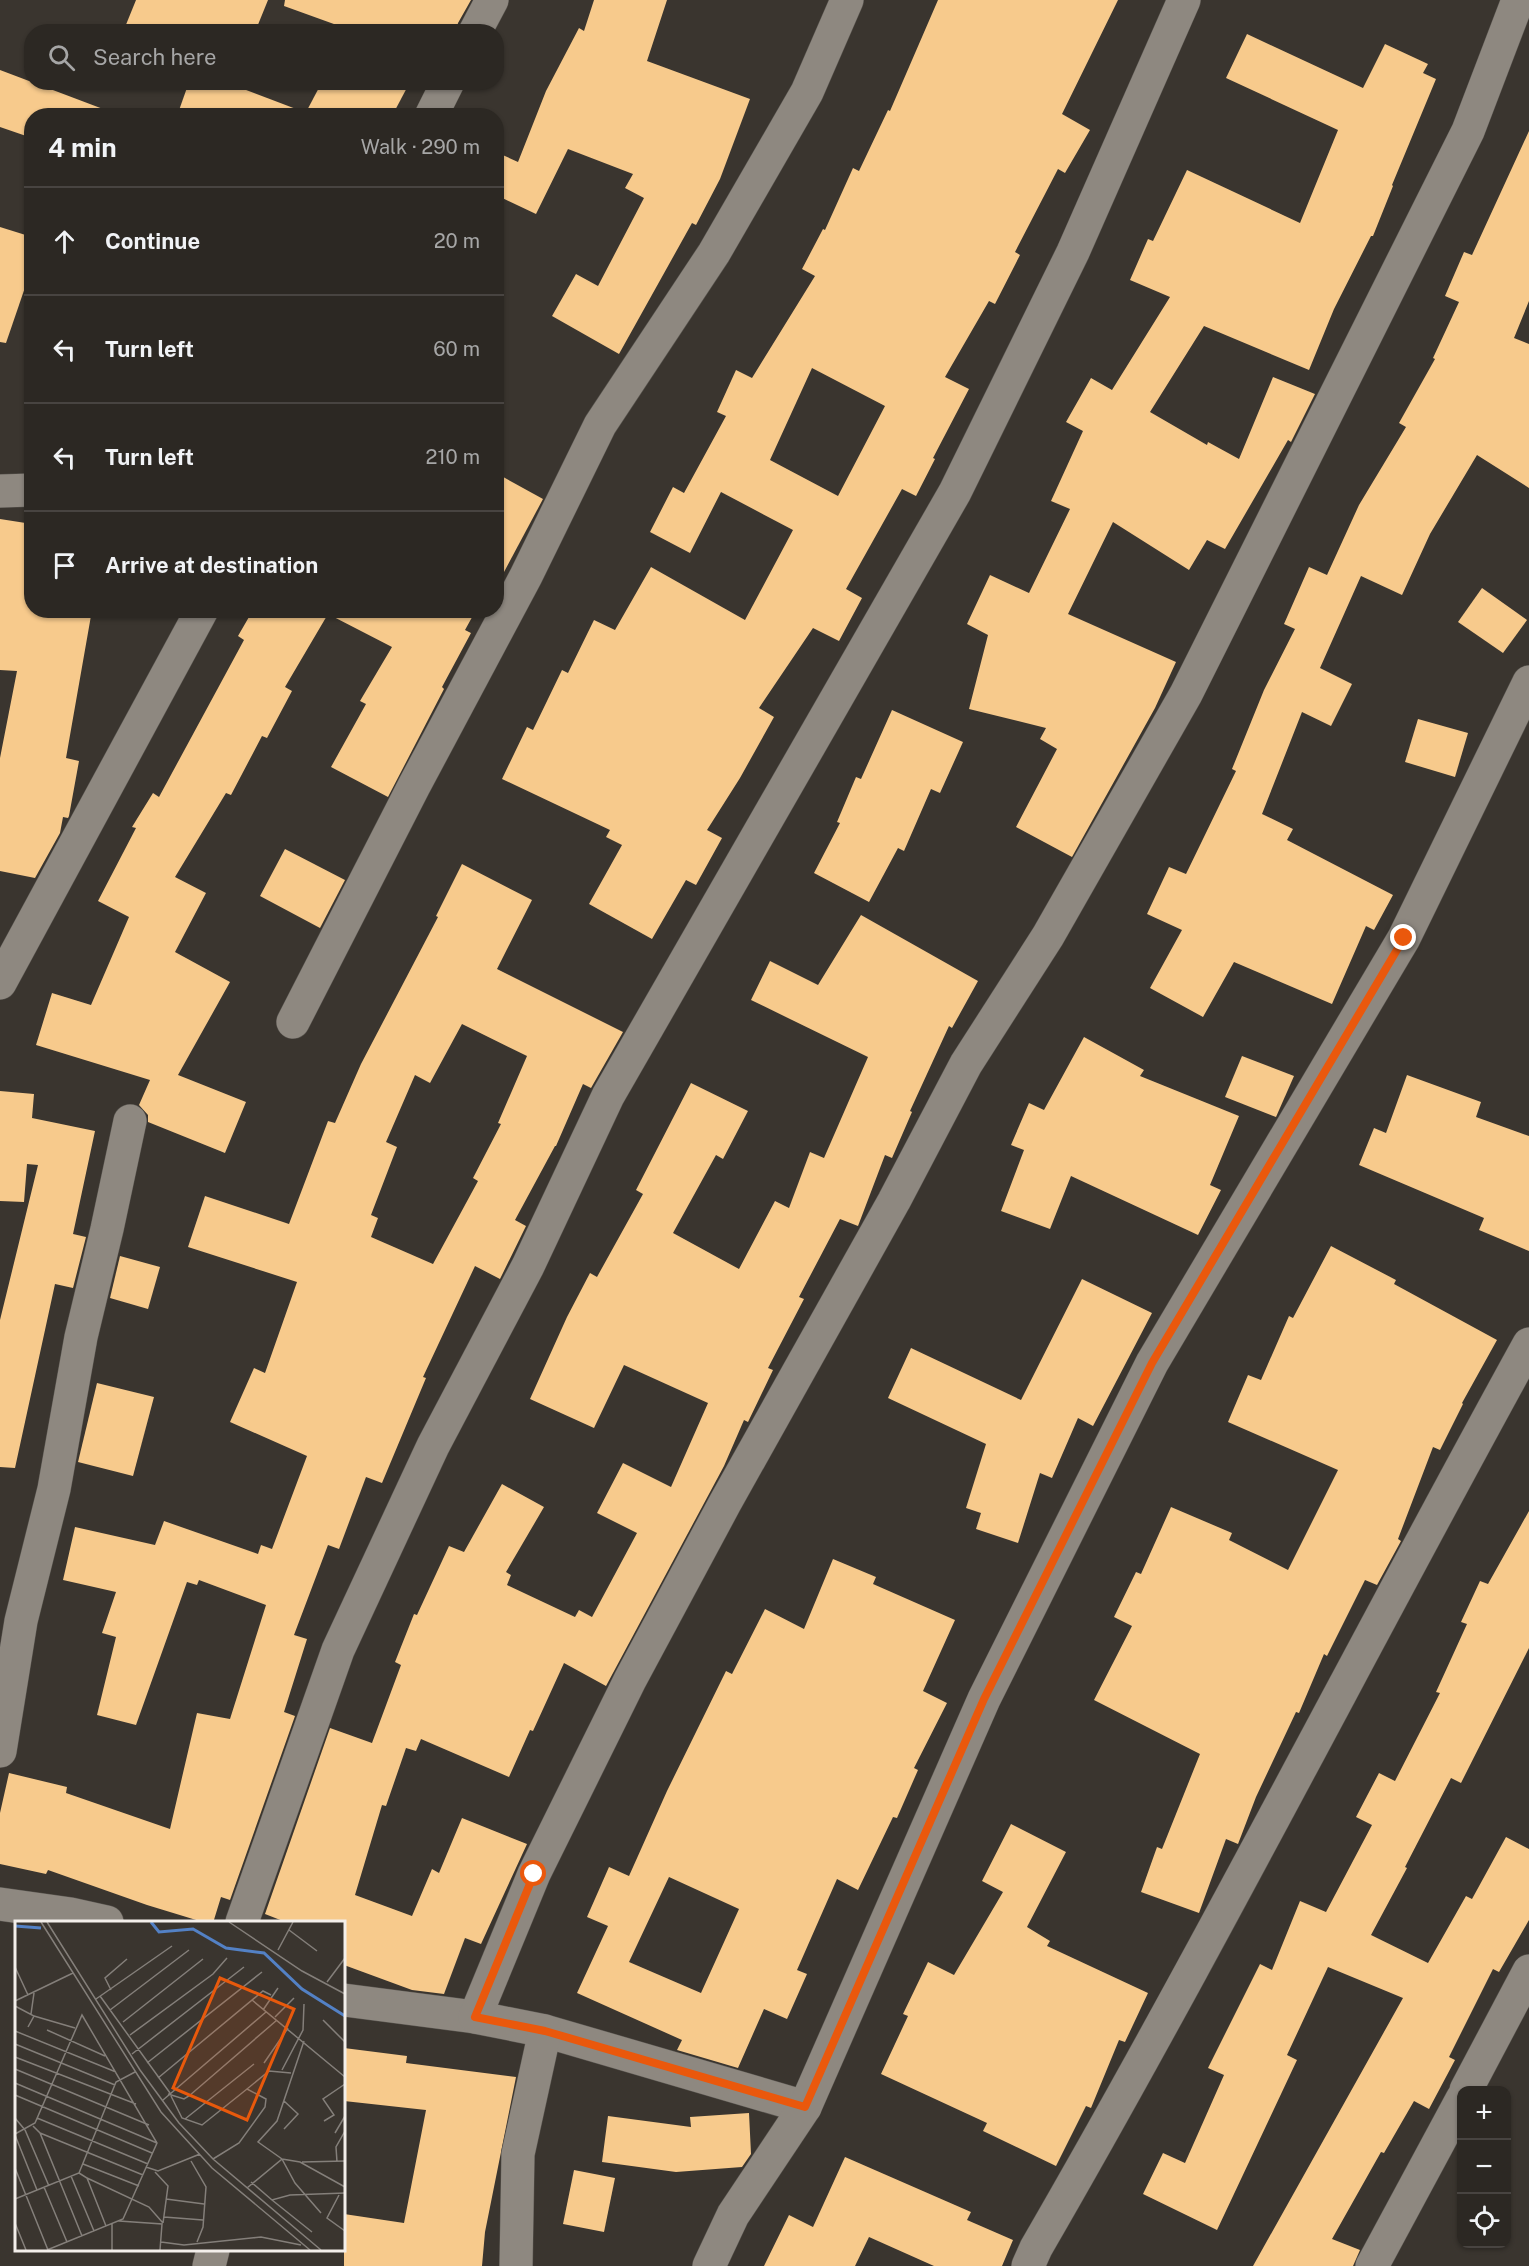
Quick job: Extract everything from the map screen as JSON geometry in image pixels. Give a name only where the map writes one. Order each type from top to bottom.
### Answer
[{"type":"street","points":[[479,24],[492,0]]},
{"type":"street","points":[[504,617],[600,425],[714,253],[807,92],[848,0]]},
{"type":"street","points":[[243,1921],[338,1650],[433,1446],[528,1266],[608,1096],[954,492],[1073,252],[1184,0]]},
{"type":"street","points":[[475,2017],[534,1874],[636,1669],[725,1503],[894,1201],[966,1064],[1048,936],[1186,694],[1468,131],[1518,0]]},
{"type":"street","points":[[435,108],[444,90]]},
{"type":"street","points":[[0,491],[24,490]]},
{"type":"street","points":[[0,983],[198,618]]},
{"type":"street","points":[[293,1022],[504,618]]},
{"type":"street","points":[[709,2266],[733,2215],[805,2107],[984,1699],[1152,1363],[1404,938],[1529,682]]},
{"type":"street","points":[[0,1751],[21,1620],[54,1489],[81,1337],[130,1121]]},
{"type":"street","points":[[1028,2266],[1036,2248],[1122,2099],[1529,1344]]},
{"type":"street","points":[[0,1904],[71,1914],[99,1921]]},
{"type":"street","points":[[1469,2086],[1529,1971]]},
{"type":"street","points":[[345,2000],[475,2017],[545,2031],[805,2107]]},
{"type":"street","points":[[516,2266],[518,2154],[545,2031]]},
{"type":"street","points":[[1372,2266],[1457,2106]]},
{"type":"street","points":[[209,2266],[213,2251]]},
{"type":"building","points":[[136,0],[268,0],[258,24],[126,24]]},
{"type":"building","points":[[285,0],[471,0],[458,24],[334,24],[284,6]]},
{"type":"building","points":[[594,0],[667,0],[647,61],[750,99],[720,179],[696,225],[692,223],[619,354],[552,316],[576,274],[598,286],[644,198],[625,188],[633,174],[568,149],[536,214],[504,199],[504,156],[518,162],[546,91],[579,28],[584,31]]},
{"type":"building","points":[[938,0],[1118,0],[1062,114],[1090,130],[1065,173],[1058,169],[1015,252],[1020,255],[995,304],[989,301],[945,377],[969,389],[933,458],[935,459],[916,496],[902,489],[846,589],[862,598],[839,641],[813,628],[759,708],[774,717],[740,778],[707,830],[722,838],[696,885],[686,880],[652,939],[589,904],[622,845],[606,837],[610,830],[502,779],[527,727],[533,730],[562,670],[568,673],[594,620],[615,630],[651,567],[745,620],[793,530],[721,492],[690,553],[650,532],[673,487],[684,493],[726,416],[717,412],[736,370],[752,378],[815,276],[802,269],[823,229],[825,230],[853,168],[859,171],[888,110],[890,111]],"holes":[[[812,368],[885,406],[838,496],[770,460]]]},
{"type":"building","points":[[1247,34],[1363,88],[1385,44],[1428,64],[1423,73],[1436,79],[1373,236],[1334,309],[1309,370],[1204,326],[1150,412],[1207,445],[1208,442],[1239,459],[1273,377],[1315,394],[1291,442],[1288,440],[1225,549],[1207,540],[1189,570],[1113,522],[1068,614],[1176,662],[1155,708],[1072,857],[1016,827],[1057,749],[1040,739],[1046,728],[969,709],[988,635],[967,624],[990,575],[1029,593],[1070,509],[1051,501],[1083,431],[1066,422],[1091,378],[1112,390],[1170,297],[1130,280],[1148,239],[1153,241],[1187,170],[1300,223],[1338,130],[1226,78]]},
{"type":"building","points":[[0,70],[24,79],[24,90],[53,90],[100,108],[24,108],[24,135],[0,127]]},
{"type":"building","points":[[186,90],[246,90],[293,108],[180,108]]},
{"type":"building","points":[[318,90],[406,90],[396,108],[308,108]]},
{"type":"building","points":[[1529,131],[1529,301],[1514,338],[1529,344],[1529,488],[1477,455],[1430,534],[1402,595],[1361,576],[1320,668],[1352,684],[1331,726],[1302,712],[1262,814],[1293,829],[1287,840],[1393,895],[1374,930],[1366,926],[1332,1004],[1234,962],[1203,1017],[1150,988],[1182,930],[1147,914],[1169,867],[1186,874],[1236,771],[1232,769],[1264,690],[1295,629],[1284,624],[1309,567],[1327,575],[1359,505],[1406,427],[1399,423],[1435,359],[1433,358],[1459,302],[1445,296],[1464,252],[1472,255]]},
{"type":"building","points":[[0,227],[24,234],[24,290],[6,343],[0,342]]},
{"type":"building","points":[[504,477],[543,499],[504,572]]},
{"type":"building","points":[[0,519],[24,523],[24,618],[91,618],[66,758],[79,761],[69,816],[68,818],[63,817],[60,833],[35,878],[0,871],[0,758],[17,671],[0,670]]},
{"type":"building","points":[[1482,588],[1527,620],[1503,653],[1458,622]]},
{"type":"building","points":[[248,618],[326,618],[285,687],[292,691],[267,738],[262,736],[231,795],[226,793],[175,877],[206,893],[175,952],[230,982],[178,1075],[246,1102],[225,1153],[148,1122],[148,1115],[139,1105],[150,1080],[36,1045],[52,993],[91,1005],[129,917],[98,901],[136,828],[132,827],[153,793],[159,797],[244,640],[238,636]]},
{"type":"building","points":[[336,618],[472,618],[465,630],[471,633],[388,797],[331,767],[366,704],[360,701],[392,647]]},
{"type":"building","points":[[892,710],[963,742],[940,793],[931,789],[904,851],[898,848],[869,902],[814,873],[840,823],[837,822],[856,777],[861,779]]},
{"type":"building","points":[[1418,719],[1468,733],[1455,777],[1405,762]]},
{"type":"building","points":[[285,849],[345,880],[320,928],[260,896]]},
{"type":"building","points":[[462,864],[532,900],[497,969],[623,1032],[591,1088],[583,1084],[556,1146],[515,1220],[526,1226],[500,1279],[475,1266],[423,1377],[426,1378],[382,1483],[366,1477],[339,1549],[328,1545],[294,1635],[307,1639],[284,1712],[295,1716],[230,1900],[221,1897],[214,1921],[199,1921],[48,1870],[46,1874],[0,1864],[0,1813],[9,1773],[67,1787],[66,1793],[170,1829],[197,1713],[230,1719],[266,1605],[199,1580],[197,1585],[187,1582],[136,1725],[97,1715],[116,1637],[102,1633],[116,1592],[63,1580],[75,1527],[155,1545],[164,1521],[258,1554],[261,1545],[272,1549],[307,1456],[230,1422],[254,1368],[265,1373],[297,1282],[188,1247],[205,1196],[289,1224],[328,1121],[335,1123],[361,1064],[438,917],[436,916]],"holes":[[[462,1024],[527,1056],[498,1123],[501,1124],[473,1178],[478,1181],[433,1264],[371,1237],[378,1218],[371,1215],[397,1147],[386,1142],[415,1075],[430,1083]]]},
{"type":"building","points":[[861,915],[978,981],[952,1028],[949,1026],[910,1111],[912,1112],[892,1158],[885,1155],[858,1226],[840,1219],[799,1297],[804,1299],[768,1368],[773,1370],[748,1422],[744,1420],[724,1466],[606,1686],[564,1663],[509,1777],[421,1739],[416,1751],[406,1748],[386,1806],[382,1805],[355,1895],[412,1916],[432,1869],[439,1873],[462,1818],[527,1844],[481,1944],[465,1938],[444,1994],[412,1990],[345,1965],[345,1921],[283,1921],[265,1914],[330,1728],[372,1743],[401,1665],[395,1662],[414,1614],[417,1615],[449,1546],[464,1552],[502,1484],[544,1507],[506,1572],[511,1575],[507,1585],[575,1617],[579,1610],[592,1617],[637,1533],[597,1513],[623,1463],[671,1487],[708,1403],[624,1365],[594,1428],[530,1399],[567,1317],[590,1273],[597,1277],[643,1194],[636,1190],[691,1083],[748,1111],[723,1159],[716,1155],[673,1233],[739,1269],[775,1201],[789,1208],[810,1152],[824,1158],[868,1057],[751,1000],[770,961],[818,985]]},
{"type":"building","points":[[1084,1037],[1144,1070],[1140,1076],[1239,1116],[1210,1185],[1221,1190],[1198,1235],[1071,1176],[1050,1229],[1001,1211],[1024,1150],[1011,1145],[1029,1103],[1044,1110]]},
{"type":"building","points":[[1242,1056],[1294,1076],[1276,1117],[1225,1097]]},
{"type":"building","points":[[1407,1075],[1481,1102],[1476,1117],[1529,1136],[1529,1251],[1479,1230],[1484,1218],[1359,1165],[1374,1128],[1386,1133]]},
{"type":"building","points":[[0,1091],[34,1094],[32,1118],[95,1131],[73,1234],[86,1237],[73,1288],[55,1284],[15,1468],[0,1467],[0,1320],[38,1165],[27,1164],[24,1202],[0,1201]]},
{"type":"building","points":[[1331,1246],[1396,1280],[1394,1284],[1497,1340],[1462,1403],[1440,1450],[1433,1447],[1398,1539],[1401,1541],[1377,1585],[1365,1580],[1327,1656],[1324,1654],[1299,1713],[1296,1712],[1256,1797],[1238,1844],[1226,1839],[1199,1913],[1141,1892],[1157,1847],[1162,1849],[1200,1754],[1094,1700],[1132,1626],[1114,1617],[1136,1572],[1141,1574],[1171,1507],[1232,1533],[1229,1540],[1288,1570],[1338,1470],[1228,1422],[1248,1375],[1261,1380],[1289,1316],[1293,1318]]},
{"type":"building","points":[[120,1256],[160,1267],[148,1309],[110,1298]]},
{"type":"building","points":[[1082,1279],[1152,1313],[1093,1426],[1078,1418],[1052,1478],[1040,1473],[1018,1543],[976,1529],[981,1513],[966,1508],[986,1444],[888,1398],[911,1348],[1021,1400]]},
{"type":"building","points":[[97,1383],[154,1397],[133,1476],[78,1462]]},
{"type":"building","points":[[1529,1511],[1529,1648],[1461,1783],[1451,1778],[1371,1935],[1428,1963],[1466,1896],[1472,1899],[1506,1837],[1529,1849],[1529,1920],[1499,1972],[1493,1969],[1449,2057],[1455,2060],[1429,2109],[1414,2101],[1384,2153],[1381,2152],[1332,2239],[1360,2250],[1353,2266],[1253,2266],[1403,1998],[1328,1967],[1287,2055],[1297,2060],[1217,2230],[1143,2194],[1163,2153],[1185,2163],[1224,2075],[1208,2068],[1260,1964],[1272,1970],[1300,1901],[1326,1912],[1372,1825],[1356,1817],[1379,1773],[1395,1781],[1440,1693],[1436,1692],[1467,1624],[1461,1622],[1480,1581],[1488,1584]]},
{"type":"building","points":[[833,1559],[876,1577],[873,1584],[955,1620],[923,1691],[947,1703],[914,1768],[918,1770],[897,1818],[893,1817],[858,1890],[837,1879],[797,1970],[807,1974],[787,2019],[764,2009],[738,2068],[677,2050],[682,2040],[577,1993],[608,1926],[587,1917],[609,1867],[629,1876],[667,1791],[726,1671],[732,1674],[765,1609],[804,1629]],"holes":[[[669,1877],[739,1909],[701,1993],[629,1962]]]},
{"type":"building","points":[[1011,1824],[1066,1852],[1027,1927],[1050,1941],[1047,1946],[1148,1993],[1125,2042],[1119,2040],[1091,2108],[1086,2106],[1056,2166],[983,2131],[987,2123],[881,2074],[908,2016],[903,2014],[928,1962],[954,1975],[1003,1892],[982,1881]]},
{"type":"building","points":[[345,2048],[407,2056],[406,2063],[516,2077],[485,2232],[482,2266],[344,2266],[345,2214],[404,2223],[426,2110],[345,2101]]},
{"type":"building","points":[[749,2113],[751,2154],[742,2167],[676,2172],[602,2162],[608,2116],[691,2127],[690,2117]]},
{"type":"building","points":[[845,2157],[971,2212],[967,2220],[1013,2240],[1002,2266],[934,2266],[869,2237],[855,2266],[764,2266],[789,2215],[813,2227]]},
{"type":"building","points":[[574,2170],[615,2178],[604,2232],[563,2224]]},
{"type":"route","points":[[534,1874],[475,2017],[545,2031],[805,2107],[984,1699],[1152,1363],[1404,938]]}]
